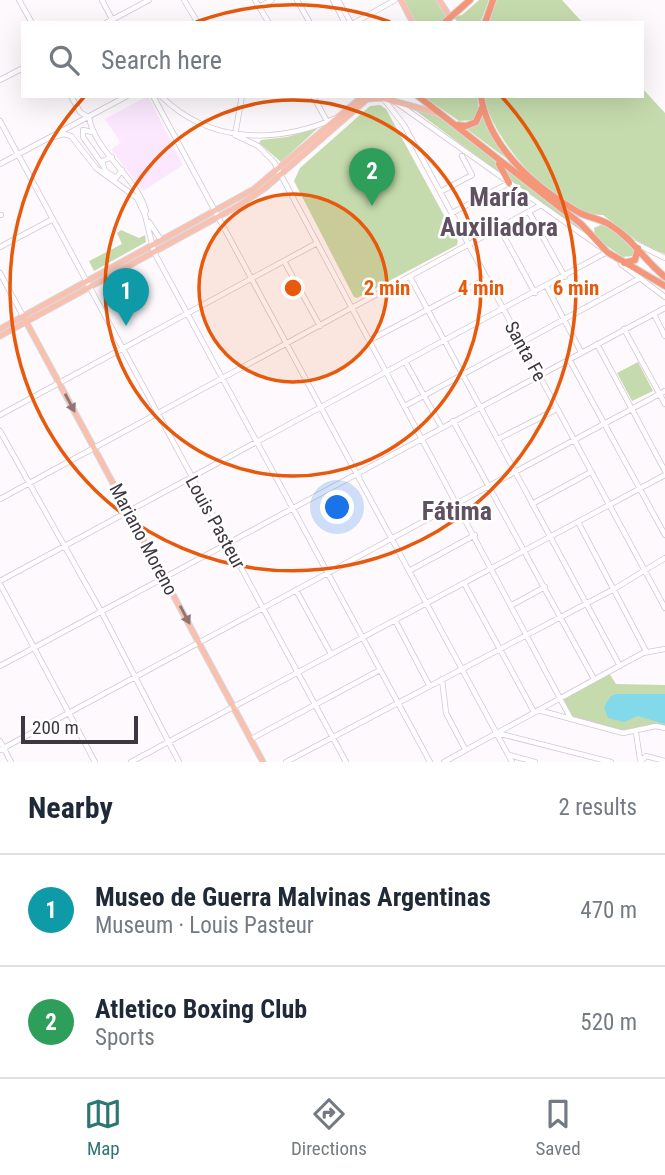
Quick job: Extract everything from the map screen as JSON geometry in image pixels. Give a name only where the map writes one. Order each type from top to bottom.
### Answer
[{"type":"highway","points":[[446,21],[470,0]]},
{"type":"highway","points":[[486,21],[493,0]]},
{"type":"highway","points":[[450,17],[454,21]]},
{"type":"highway","points":[[420,98],[581,224],[604,250],[620,262],[649,275],[665,286]]},
{"type":"highway","points":[[481,98],[496,136],[516,165],[584,215],[598,220],[637,244],[649,263],[665,276]]},
{"type":"highway","points":[[453,122],[471,125],[479,117],[482,104]]},
{"type":"highway","points":[[492,154],[509,183]]},
{"type":"highway","points":[[589,236],[590,226],[598,220]]},
{"type":"highway","points":[[620,262],[635,260],[637,244]]},
{"type":"main road","points":[[401,0],[412,21]]},
{"type":"main road","points":[[439,0],[450,17]]},
{"type":"main road","points":[[0,336],[25,319],[153,248],[258,193],[328,123],[361,98]]},
{"type":"main road","points":[[279,172],[363,102],[382,98],[440,114]]},
{"type":"main road","points":[[153,248],[161,240],[218,214]]},
{"type":"main road","points":[[0,329],[25,319]]},
{"type":"main road","name":"Mariano Moreno","points":[[25,319],[263,762]]},
{"type":"street","points":[[19,0],[31,21]]},
{"type":"street","points":[[102,0],[113,21],[149,0]]},
{"type":"street","points":[[184,0],[197,21]]},
{"type":"street","points":[[255,0],[268,21]]},
{"type":"street","points":[[259,7],[272,0]]},
{"type":"street","points":[[297,0],[309,21]]},
{"type":"street","points":[[332,0],[344,21]]},
{"type":"street","points":[[338,0],[351,21]]},
{"type":"street","points":[[356,21],[395,0]]},
{"type":"street","points":[[0,80],[21,69]]},
{"type":"street","points":[[72,98],[80,112],[89,117],[93,132],[131,183],[150,225],[161,240]]},
{"type":"street","points":[[0,163],[123,98]]},
{"type":"street","points":[[154,98],[512,762]]},
{"type":"street","points":[[164,98],[191,120],[258,146],[279,172],[493,568],[571,719]]},
{"type":"street","points":[[235,135],[240,98]]},
{"type":"street","points":[[235,135],[264,136],[328,123],[314,98]]},
{"type":"street","name":"Santa Fe","points":[[382,98],[404,125],[665,608]]},
{"type":"street","points":[[95,762],[0,582],[504,311],[565,277],[604,250],[394,101]]},
{"type":"street","points":[[404,125],[405,115],[414,114]]},
{"type":"street","name":"Louis Pasteur","points":[[0,121],[346,762]]},
{"type":"street","points":[[93,132],[85,130],[82,134],[111,179]]},
{"type":"street","points":[[50,138],[64,134],[71,136],[96,168],[124,188],[134,191]]},
{"type":"street","points":[[258,146],[258,139],[264,136]]},
{"type":"street","points":[[440,192],[472,175],[461,156]]},
{"type":"street","points":[[102,164],[104,159],[112,158]]},
{"type":"street","points":[[111,179],[120,177],[122,169]]},
{"type":"street","points":[[124,188],[131,183]]},
{"type":"street","points":[[452,213],[509,183]]},
{"type":"street","points":[[139,197],[153,248],[187,315],[429,762]]},
{"type":"street","points":[[0,499],[410,276],[530,214],[541,205]]},
{"type":"street","points":[[530,214],[565,277]]},
{"type":"street","points":[[0,247],[53,219]]},
{"type":"street","points":[[500,229],[535,293]]},
{"type":"street","points":[[0,415],[317,243]]},
{"type":"street","points":[[637,244],[665,258]]},
{"type":"street","points":[[284,261],[320,326]]},
{"type":"street","points":[[620,262],[665,297]]},
{"type":"street","points":[[0,273],[25,319]]},
{"type":"street","points":[[410,276],[620,666]]},
{"type":"street","points":[[370,340],[486,278]]},
{"type":"street","points":[[405,406],[640,278]]},
{"type":"street","points":[[547,287],[581,352]]},
{"type":"street","points":[[0,666],[665,308]]},
{"type":"street","points":[[654,314],[665,335]]},
{"type":"street","points":[[624,329],[662,392],[665,404]]},
{"type":"street","points":[[131,762],[665,473],[597,344]]},
{"type":"street","points":[[569,359],[665,536]]},
{"type":"street","points":[[406,363],[442,428]]},
{"type":"street","points":[[2,749],[662,392]]},
{"type":"street","points":[[498,439],[557,408]]},
{"type":"street","points":[[453,422],[594,679]]},
{"type":"street","points":[[0,431],[65,546],[179,762]]},
{"type":"street","points":[[533,504],[592,472]]},
{"type":"street","points":[[578,522],[646,651]]},
{"type":"street","points":[[409,571],[475,535]]},
{"type":"street","points":[[286,762],[614,590],[665,558]]},
{"type":"street","points":[[464,583],[536,711],[624,733],[636,733],[656,726],[665,728]]},
{"type":"street","points":[[512,604],[545,587]]},
{"type":"street","points":[[296,590],[331,654]]},
{"type":"street","points":[[658,596],[665,594]]},
{"type":"street","points":[[395,620],[429,685]]},
{"type":"street","points":[[444,762],[646,651],[665,649]]},
{"type":"street","points":[[251,739],[380,670]]},
{"type":"street","points":[[442,678],[446,713],[465,749]]},
{"type":"street","points":[[496,732],[611,762]]},
{"type":"street","points":[[636,733],[640,761],[649,756],[665,761]]},
{"type":"street","points":[[0,741],[11,762]]},
{"type":"street","points":[[508,754],[535,762]]},
{"type":"street","points":[[576,762],[578,754]]},
{"type":"shaded area","points":[[149,98],[183,165],[143,191],[111,149],[121,143],[105,119]]},
{"type":"green space","points":[[403,0],[437,0],[446,17],[443,21],[414,21]]},
{"type":"green space","points":[[479,0],[489,0],[481,21],[457,21],[453,17],[462,15]]},
{"type":"green space","points":[[495,0],[562,0],[581,21],[488,21]]},
{"type":"green space","points":[[644,90],[665,113],[665,254],[642,245],[603,215],[586,213],[567,204],[548,190],[513,153],[489,114],[485,98],[644,98]]},
{"type":"green space","points":[[426,98],[477,98],[479,109],[474,120],[459,121]]},
{"type":"green space","points":[[380,105],[386,109],[458,241],[457,245],[357,298],[354,297],[294,181],[300,168],[370,106]]},
{"type":"green space","points":[[408,105],[437,116],[464,132],[488,153],[506,178]]},
{"type":"green space","points":[[484,114],[511,162],[464,127],[477,124]]},
{"type":"green space","points":[[318,128],[281,162],[259,143],[261,140],[287,137]]},
{"type":"green space","points":[[503,166],[579,224],[588,238],[510,182]]},
{"type":"green space","points":[[603,224],[632,244],[635,251],[632,256],[623,257],[595,238],[594,228]]},
{"type":"green space","points":[[121,230],[139,238],[145,235],[146,242],[94,271],[89,261],[122,244],[117,233]]},
{"type":"green space","points":[[638,362],[653,391],[632,401],[617,373]]},
{"type":"green space","points":[[609,673],[616,684],[665,685],[665,727],[626,732],[571,716],[563,698]]},
{"type":"water","points":[[665,694],[665,724],[638,716],[624,722],[608,718],[604,707],[611,696]]},
{"type":"place","name":"Atletico Boxing Club","points":[[372,206]]},
{"type":"place","name":"Museo de Guerra Malvinas Argentinas","points":[[126,326]]},
{"type":"district","name":"María Auxiliadora","points":[[499,212]]},
{"type":"district","name":"Fátima","points":[[457,511]]}]
